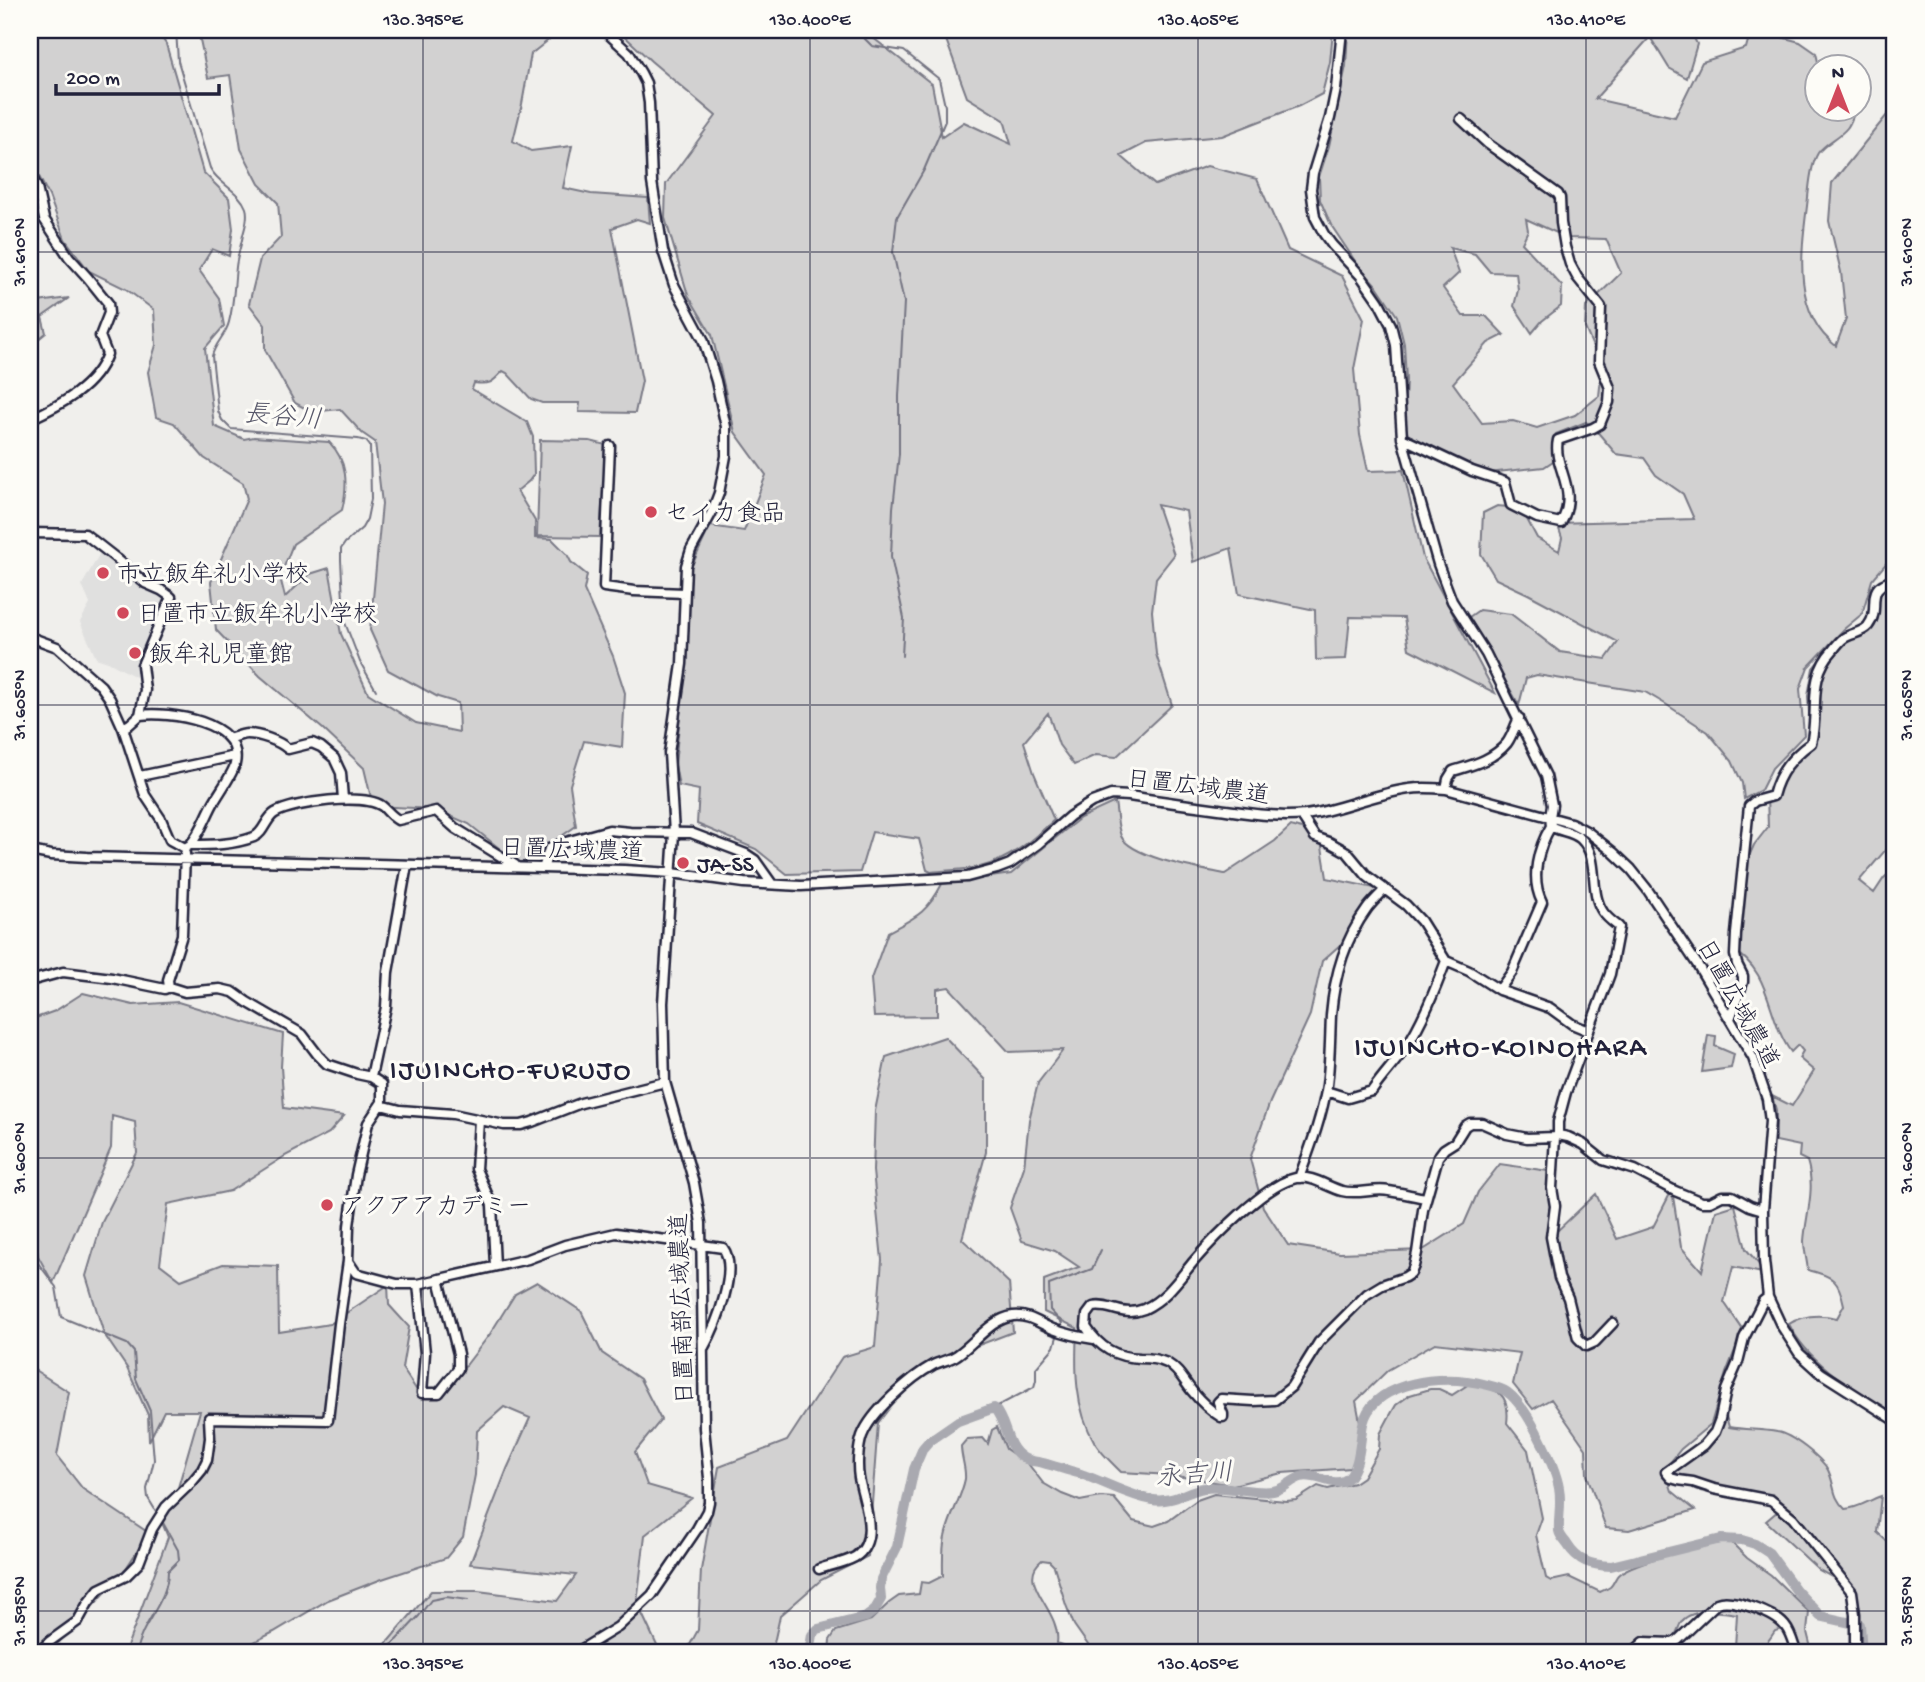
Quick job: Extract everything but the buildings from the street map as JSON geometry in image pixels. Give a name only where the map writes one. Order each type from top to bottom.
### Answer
[{"type":"street","name":"日置南部広域農道","points":[[577,1652],[618,1627],[652,1595],[707,1511],[709,1502],[704,1428],[701,1223],[694,1183],[664,1082],[663,1003],[674,832],[669,753],[682,664],[687,558],[711,513],[722,482],[726,444],[725,418],[703,339],[674,285],[663,251],[652,182],[646,83],[629,53],[604,30]]},
{"type":"street","points":[[1342,30],[1331,118],[1312,173],[1315,217],[1324,234],[1380,302],[1391,326],[1396,345],[1402,438],[1438,564],[1452,601],[1486,654],[1519,718],[1546,776],[1552,805],[1537,867],[1536,890],[1542,902],[1513,972],[1499,990]]},
{"type":"street","points":[[1402,438],[1472,471],[1505,482],[1511,505],[1537,517],[1561,523],[1567,487],[1557,450],[1558,440],[1600,424],[1611,394],[1599,361],[1601,307],[1570,264],[1561,223],[1560,198],[1552,188],[1517,166],[1461,119]]},
{"type":"street","points":[[30,172],[37,188],[44,219],[69,257],[108,303],[109,313],[100,336],[107,354],[102,368],[85,387],[60,404],[30,419]]},
{"type":"street","points":[[610,446],[604,587],[684,593]]},
{"type":"street","points":[[30,533],[85,534],[145,583],[171,597],[142,666],[145,690],[140,715],[123,728]]},
{"type":"street","points":[[1730,1019],[1743,982],[1735,955],[1749,806],[1773,796],[1788,763],[1811,743],[1814,692],[1823,660],[1844,638],[1870,625],[1876,590],[1881,583],[1895,580]]},
{"type":"street","points":[[30,637],[57,647],[91,676],[110,699],[123,728],[145,795],[161,819],[167,836],[174,843],[188,846],[236,843],[257,836],[275,813],[307,804],[343,799],[382,806],[398,820],[436,811],[454,828],[517,866]]},
{"type":"street","points":[[140,715],[182,716],[218,729],[229,739],[236,765],[200,831],[188,846],[185,859],[182,935],[168,980],[169,987]]},
{"type":"street","points":[[1446,789],[1452,771],[1484,761],[1508,742],[1519,718]]},
{"type":"street","points":[[229,739],[247,734],[266,738],[285,745],[288,749],[312,743],[321,747],[334,758],[341,773],[343,799]]},
{"type":"street","points":[[140,776],[235,756]]},
{"type":"street","name":"日置広域農道","points":[[30,853],[407,865],[544,866],[671,873],[744,883],[801,886],[955,878],[981,874],[1003,867],[1026,854],[1080,809],[1111,795],[1281,816],[1306,814],[1412,788],[1446,789],[1550,821],[1571,823],[1588,832],[1631,869],[1668,919],[1753,1058],[1767,1099],[1770,1121],[1763,1210],[1764,1261],[1768,1297],[1781,1325],[1799,1353],[1821,1373],[1895,1420]]},
{"type":"street","points":[[1306,814],[1304,820],[1315,837],[1347,852],[1367,876],[1406,905],[1421,920],[1446,961],[1499,990],[1550,1008],[1572,1024],[1589,1031]]},
{"type":"street","points":[[1550,821],[1554,828],[1572,833],[1589,850],[1598,904],[1604,914],[1619,927],[1610,974],[1566,1092],[1558,1122],[1552,1188],[1555,1206],[1551,1237],[1559,1278],[1568,1298],[1578,1338],[1586,1346],[1595,1342],[1614,1323]]},
{"type":"street","points":[[544,866],[549,849],[604,831],[674,832],[697,834],[746,854],[755,860],[772,884]]},
{"type":"street","points":[[371,1077],[386,1007],[388,972],[407,865]]},
{"type":"street","points":[[1299,1178],[1326,1091],[1336,979],[1345,949],[1359,922],[1368,906],[1385,890]]},
{"type":"street","points":[[1326,1091],[1348,1098],[1372,1091],[1406,1047],[1428,1006],[1446,961]]},
{"type":"street","points":[[30,981],[63,972],[112,978],[165,989],[169,987],[185,992],[220,989],[233,992],[302,1034],[327,1064],[371,1077],[382,1084],[381,1105],[368,1123],[355,1175],[348,1261],[328,1420],[209,1418],[207,1460],[192,1482],[166,1507],[152,1529],[139,1563],[126,1576],[99,1589],[78,1621],[39,1652]]},
{"type":"street","points":[[381,1105],[400,1110],[453,1114],[504,1125],[521,1125],[581,1103],[664,1082]]},
{"type":"street","points":[[479,1120],[477,1169],[492,1205],[495,1266]]},
{"type":"street","points":[[1426,1198],[1389,1191],[1347,1192],[1308,1178],[1282,1184],[1257,1199],[1211,1242],[1178,1282],[1154,1303],[1143,1310],[1126,1312],[1098,1306],[1090,1308],[1086,1327],[1094,1339],[1107,1350],[1119,1355],[1154,1358],[1166,1362],[1176,1370],[1208,1409],[1221,1417],[1223,1415],[1218,1402],[1221,1399],[1275,1400],[1291,1387],[1319,1342],[1367,1294],[1411,1273],[1426,1198],[1438,1157],[1470,1123],[1482,1123],[1507,1134],[1527,1138],[1568,1137],[1583,1144],[1603,1160],[1635,1171],[1702,1202],[1732,1196],[1763,1210]]},
{"type":"street","points":[[348,1261],[356,1273],[397,1284],[418,1284],[528,1259],[565,1245],[616,1233],[723,1248],[730,1266],[716,1325],[703,1350]]},
{"type":"street","points":[[418,1284],[425,1353],[422,1393],[439,1393],[458,1369],[458,1353],[439,1279]]},
{"type":"street","points":[[1768,1297],[1763,1301],[1744,1338],[1726,1391],[1716,1432],[1704,1445],[1666,1472],[1671,1478],[1771,1500],[1793,1518],[1852,1592],[1855,1652]]},
{"type":"street","points":[[820,1569],[853,1558],[867,1544],[868,1517],[859,1475],[859,1451],[871,1420],[879,1409],[900,1391],[933,1366],[960,1353],[996,1324],[1012,1316],[1026,1316],[1052,1329],[1094,1339]]},
{"type":"street","points":[[1633,1652],[1644,1642],[1673,1643],[1723,1600],[1731,1600],[1778,1619],[1788,1630],[1796,1652]]},
{"type":"shaded area","points":[[30,30],[156,30],[166,44],[203,172],[229,198],[233,229],[229,256],[212,249],[199,270],[219,298],[224,326],[205,348],[214,426],[244,439],[254,437],[329,442],[340,457],[345,474],[342,510],[293,544],[280,577],[285,597],[310,574],[329,568],[341,634],[368,693],[416,723],[459,732],[458,703],[438,697],[388,670],[370,630],[382,504],[375,442],[362,433],[340,409],[312,412],[295,403],[265,350],[265,325],[249,304],[260,259],[281,237],[278,203],[259,184],[241,149],[230,75],[208,78],[198,30],[561,30],[531,54],[513,141],[531,151],[572,146],[563,188],[591,194],[648,198],[650,223],[637,219],[612,228],[642,381],[635,413],[579,412],[580,403],[542,403],[531,399],[503,371],[490,382],[474,383],[472,389],[527,422],[533,437],[534,474],[517,491],[535,521],[535,538],[552,539],[571,562],[587,575],[584,590],[613,656],[625,693],[622,747],[584,741],[570,785],[576,826],[520,865],[469,824],[435,809],[373,806],[364,768],[260,676],[216,630],[211,582],[247,499],[243,483],[204,458],[174,423],[156,417],[148,372],[156,345],[154,310],[126,289],[89,271],[65,239],[49,196],[30,159]]},
{"type":"shaded area","points":[[618,30],[863,30],[932,84],[942,137],[964,122],[1011,144],[1004,120],[967,97],[945,37],[929,30],[1333,30],[1330,62],[1322,94],[1299,106],[1222,136],[1146,143],[1121,156],[1155,185],[1207,166],[1257,179],[1288,250],[1342,276],[1364,319],[1354,369],[1360,435],[1368,471],[1403,470],[1423,558],[1495,693],[1409,649],[1404,618],[1350,617],[1346,659],[1316,660],[1315,610],[1239,594],[1231,548],[1193,562],[1186,511],[1157,505],[1174,555],[1156,578],[1152,611],[1156,654],[1172,705],[1116,757],[1096,755],[1074,765],[1059,745],[1048,713],[1024,742],[1054,820],[1020,848],[1001,860],[980,867],[931,872],[927,870],[919,839],[872,832],[860,872],[787,874],[756,849],[697,824],[699,790],[679,786],[675,765],[689,624],[689,572],[710,526],[744,531],[766,475],[735,432],[712,335],[688,295],[665,218],[666,184],[716,116]]},
{"type":"shaded area","points":[[1348,30],[1690,30],[1697,44],[1687,78],[1669,68],[1650,37],[1595,99],[1675,117],[1702,62],[1746,48],[1751,30],[1769,30],[1774,35],[1800,42],[1815,52],[1802,52],[1802,122],[1850,122],[1815,158],[1803,243],[1806,300],[1822,333],[1836,346],[1846,319],[1841,272],[1829,221],[1832,183],[1895,105],[1895,553],[1872,580],[1862,614],[1808,667],[1800,689],[1804,735],[1772,768],[1761,790],[1744,799],[1742,783],[1732,761],[1708,732],[1645,692],[1537,675],[1526,678],[1519,705],[1469,617],[1479,610],[1511,614],[1560,652],[1606,659],[1618,642],[1496,579],[1481,554],[1483,513],[1497,506],[1521,508],[1537,538],[1559,551],[1562,538],[1557,523],[1694,519],[1683,494],[1656,475],[1644,458],[1616,454],[1586,422],[1556,434],[1554,442],[1559,457],[1544,467],[1488,473],[1441,456],[1408,436],[1404,419],[1404,344],[1397,316],[1331,225],[1320,200],[1319,177],[1329,146],[1346,66]],"holes":[[[1526,219],[1568,238],[1606,239],[1621,273],[1586,307],[1585,328],[1602,368],[1599,396],[1575,415],[1537,428],[1513,421],[1482,423],[1453,383],[1488,343],[1504,335],[1486,316],[1463,316],[1443,288],[1459,273],[1450,248],[1475,254],[1490,272],[1516,273],[1518,290],[1514,306],[1532,333],[1561,306],[1562,286],[1522,243],[1528,230]]]},
{"type":"shaded area","points":[[69,298],[42,317],[46,333],[30,346],[30,334],[34,333],[30,320],[30,303]]},
{"type":"shaded area","points":[[540,440],[590,441],[606,445],[600,537],[537,536]]},
{"type":"shaded area","name":"日置市立飯牟礼小学校","points":[[100,553],[128,575],[166,598],[136,677],[96,658],[80,622],[90,604],[82,585]]},
{"type":"shaded area","points":[[1895,581],[1895,839],[1859,881],[1874,893],[1895,868],[1895,1415],[1821,1364],[1789,1324],[1812,1316],[1837,1318],[1844,1305],[1840,1290],[1833,1280],[1808,1270],[1804,1241],[1811,1182],[1807,1161],[1799,1157],[1800,1146],[1776,1141],[1776,1110],[1772,1096],[1792,1106],[1814,1071],[1799,1058],[1803,1051],[1798,1045],[1791,1052],[1777,1026],[1755,970],[1745,958],[1732,949],[1736,886],[1754,845],[1768,827],[1767,794],[1781,769],[1809,741],[1808,696],[1813,668],[1828,650],[1862,630],[1869,620],[1878,590]]},
{"type":"shaded area","points":[[1115,802],[1121,836],[1127,844],[1152,856],[1225,874],[1275,841],[1291,826],[1320,834],[1327,878],[1384,890],[1350,936],[1322,961],[1310,1015],[1270,1102],[1250,1159],[1263,1207],[1288,1245],[1340,1253],[1423,1250],[1464,1224],[1478,1192],[1500,1164],[1548,1171],[1555,1233],[1596,1194],[1617,1239],[1653,1227],[1672,1190],[1681,1247],[1702,1271],[1716,1211],[1735,1205],[1746,1249],[1767,1274],[1733,1267],[1724,1302],[1743,1330],[1726,1373],[1711,1424],[1681,1449],[1665,1469],[1672,1491],[1695,1510],[1629,1530],[1606,1528],[1587,1475],[1586,1449],[1551,1399],[1533,1409],[1513,1384],[1520,1353],[1435,1343],[1388,1370],[1356,1401],[1364,1442],[1351,1468],[1282,1473],[1233,1485],[1170,1475],[1121,1472],[1100,1450],[1088,1429],[1077,1387],[1077,1328],[1044,1312],[1044,1280],[1079,1267],[1055,1251],[1022,1241],[1010,1208],[1024,1167],[1029,1120],[1038,1083],[1063,1050],[1009,1052],[949,987],[937,989],[937,1016],[874,1017],[871,979],[888,932],[920,913],[931,902],[942,884],[1011,874],[1080,818]]},
{"type":"shaded area","points":[[83,993],[133,1005],[178,1002],[283,1034],[281,1067],[284,1108],[344,1116],[329,1133],[285,1156],[230,1191],[168,1204],[160,1264],[181,1280],[223,1264],[278,1266],[279,1332],[330,1324],[388,1285],[389,1305],[409,1327],[402,1368],[416,1389],[447,1390],[490,1334],[515,1294],[537,1282],[581,1311],[602,1353],[640,1379],[661,1420],[635,1452],[647,1485],[692,1498],[645,1535],[637,1603],[660,1652],[379,1652],[431,1591],[478,1591],[557,1601],[576,1575],[470,1564],[530,1418],[504,1407],[477,1431],[475,1475],[463,1537],[446,1558],[328,1600],[234,1652],[125,1652],[168,1537],[161,1520],[177,1491],[200,1411],[164,1411],[149,1441],[148,1415],[127,1368],[104,1334],[86,1276],[102,1222],[137,1153],[135,1122],[112,1116],[111,1148],[53,1283],[38,1256],[30,1205],[30,1020],[55,1011]]},
{"type":"shaded area","points":[[1708,1035],[1716,1036],[1715,1046],[1734,1054],[1731,1068],[1702,1072]]},
{"type":"shaded area","points":[[945,1037],[986,1080],[986,1152],[962,1239],[1009,1283],[1013,1332],[921,1367],[878,1423],[868,1556],[821,1580],[780,1616],[772,1652],[686,1652],[698,1630],[701,1570],[719,1467],[787,1441],[842,1357],[875,1347],[882,1260],[873,1171],[875,1111],[886,1057]]},
{"type":"shaded area","points":[[30,1367],[69,1392],[57,1456],[83,1489],[149,1533],[121,1576],[50,1652],[30,1652]]},
{"type":"shaded area","points":[[1469,1384],[1493,1390],[1503,1397],[1508,1412],[1507,1423],[1528,1450],[1542,1518],[1536,1535],[1546,1578],[1551,1581],[1569,1577],[1600,1592],[1611,1586],[1619,1574],[1640,1564],[1691,1549],[1731,1542],[1747,1558],[1771,1575],[1809,1612],[1807,1632],[1812,1652],[1800,1652],[1796,1636],[1790,1627],[1775,1631],[1759,1650],[1749,1651],[1735,1647],[1737,1614],[1716,1611],[1687,1617],[1671,1640],[1642,1640],[1627,1652],[1093,1652],[1074,1625],[1054,1566],[1049,1561],[1042,1560],[1035,1569],[1033,1578],[1053,1619],[1057,1643],[1063,1645],[1067,1652],[829,1652],[830,1640],[836,1631],[871,1620],[899,1596],[919,1594],[921,1582],[929,1583],[943,1576],[945,1537],[965,1479],[961,1446],[967,1439],[983,1438],[988,1444],[992,1430],[997,1427],[1006,1449],[1029,1465],[1043,1483],[1080,1501],[1101,1497],[1114,1498],[1133,1521],[1154,1526],[1168,1521],[1197,1500],[1214,1494],[1286,1501],[1296,1500],[1318,1486],[1328,1489],[1354,1483],[1363,1477],[1379,1449],[1380,1434],[1396,1405],[1410,1395],[1430,1389],[1439,1389],[1452,1395]]},
{"type":"shaded area","points":[[1726,1416],[1729,1427],[1777,1432],[1806,1447],[1828,1470],[1836,1495],[1845,1509],[1881,1496],[1877,1532],[1895,1549],[1895,1652],[1858,1650],[1847,1593],[1841,1582],[1819,1570],[1766,1521],[1779,1510],[1762,1497],[1749,1492],[1709,1492],[1695,1489],[1674,1471],[1717,1439]]},
{"type":"waterway","name":"長谷川","points":[[176,30],[178,61],[210,168],[218,179],[239,197],[247,211],[231,315],[228,327],[212,356],[218,411],[231,429],[358,439],[366,441],[370,446],[371,499],[367,519],[362,528],[341,549],[341,560],[344,620],[360,662],[376,690]]},
{"type":"waterway","points":[[844,30],[860,34],[872,46],[904,51],[939,79],[945,106],[945,121],[924,170],[897,217],[893,252],[904,302],[899,454],[891,557],[904,618],[902,656]]},
{"type":"waterway","points":[[30,1233],[33,1235],[38,1263],[56,1287],[61,1317],[127,1344],[134,1352],[136,1379],[150,1411],[154,1460],[147,1489],[148,1498],[157,1513]]},
{"type":"waterway","points":[[1060,1328],[1062,1323],[1050,1310],[1049,1285],[1092,1269],[1101,1250]]},
{"type":"waterway","points":[[994,1408],[1034,1387],[1036,1368],[1054,1347],[1058,1333]]},
{"type":"waterway","name":"永吉川","points":[[809,1652],[812,1635],[818,1629],[866,1617],[874,1611],[881,1599],[881,1579],[897,1547],[914,1469],[923,1448],[958,1421],[994,1408],[1012,1447],[1025,1459],[1078,1473],[1153,1500],[1173,1498],[1204,1488],[1273,1491],[1297,1478],[1307,1476],[1336,1482],[1347,1479],[1355,1469],[1363,1424],[1369,1410],[1378,1400],[1391,1391],[1438,1380],[1482,1384],[1504,1390],[1515,1399],[1546,1451],[1560,1494],[1560,1533],[1580,1559],[1611,1566],[1721,1539],[1755,1544],[1769,1553],[1796,1590],[1820,1616],[1860,1625],[1862,1652]]},
{"type":"waterway","points":[[136,1652],[164,1593],[168,1571],[179,1560],[178,1550],[162,1521]]},
{"type":"waterway","points":[[385,1652],[431,1600],[446,1597],[468,1600]]},
{"type":"place","name":"セイカ食品","points":[[651,512]]},
{"type":"place","name":"市立飯牟礼小学校","points":[[103,573]]},
{"type":"place","name":"日置市立飯牟礼小学校","points":[[123,613]]},
{"type":"place","name":"飯牟礼児童館","points":[[135,653]]},
{"type":"place","name":"JA-SS","points":[[683,863]]},
{"type":"place","name":"アクアアカデミー","points":[[327,1205]]},
{"type":"district","name":"IJUINCHO-KOINOHARA","points":[[1501,1045]]},
{"type":"district","name":"IJUINCHO-FURUJO","points":[[511,1068]]}]
